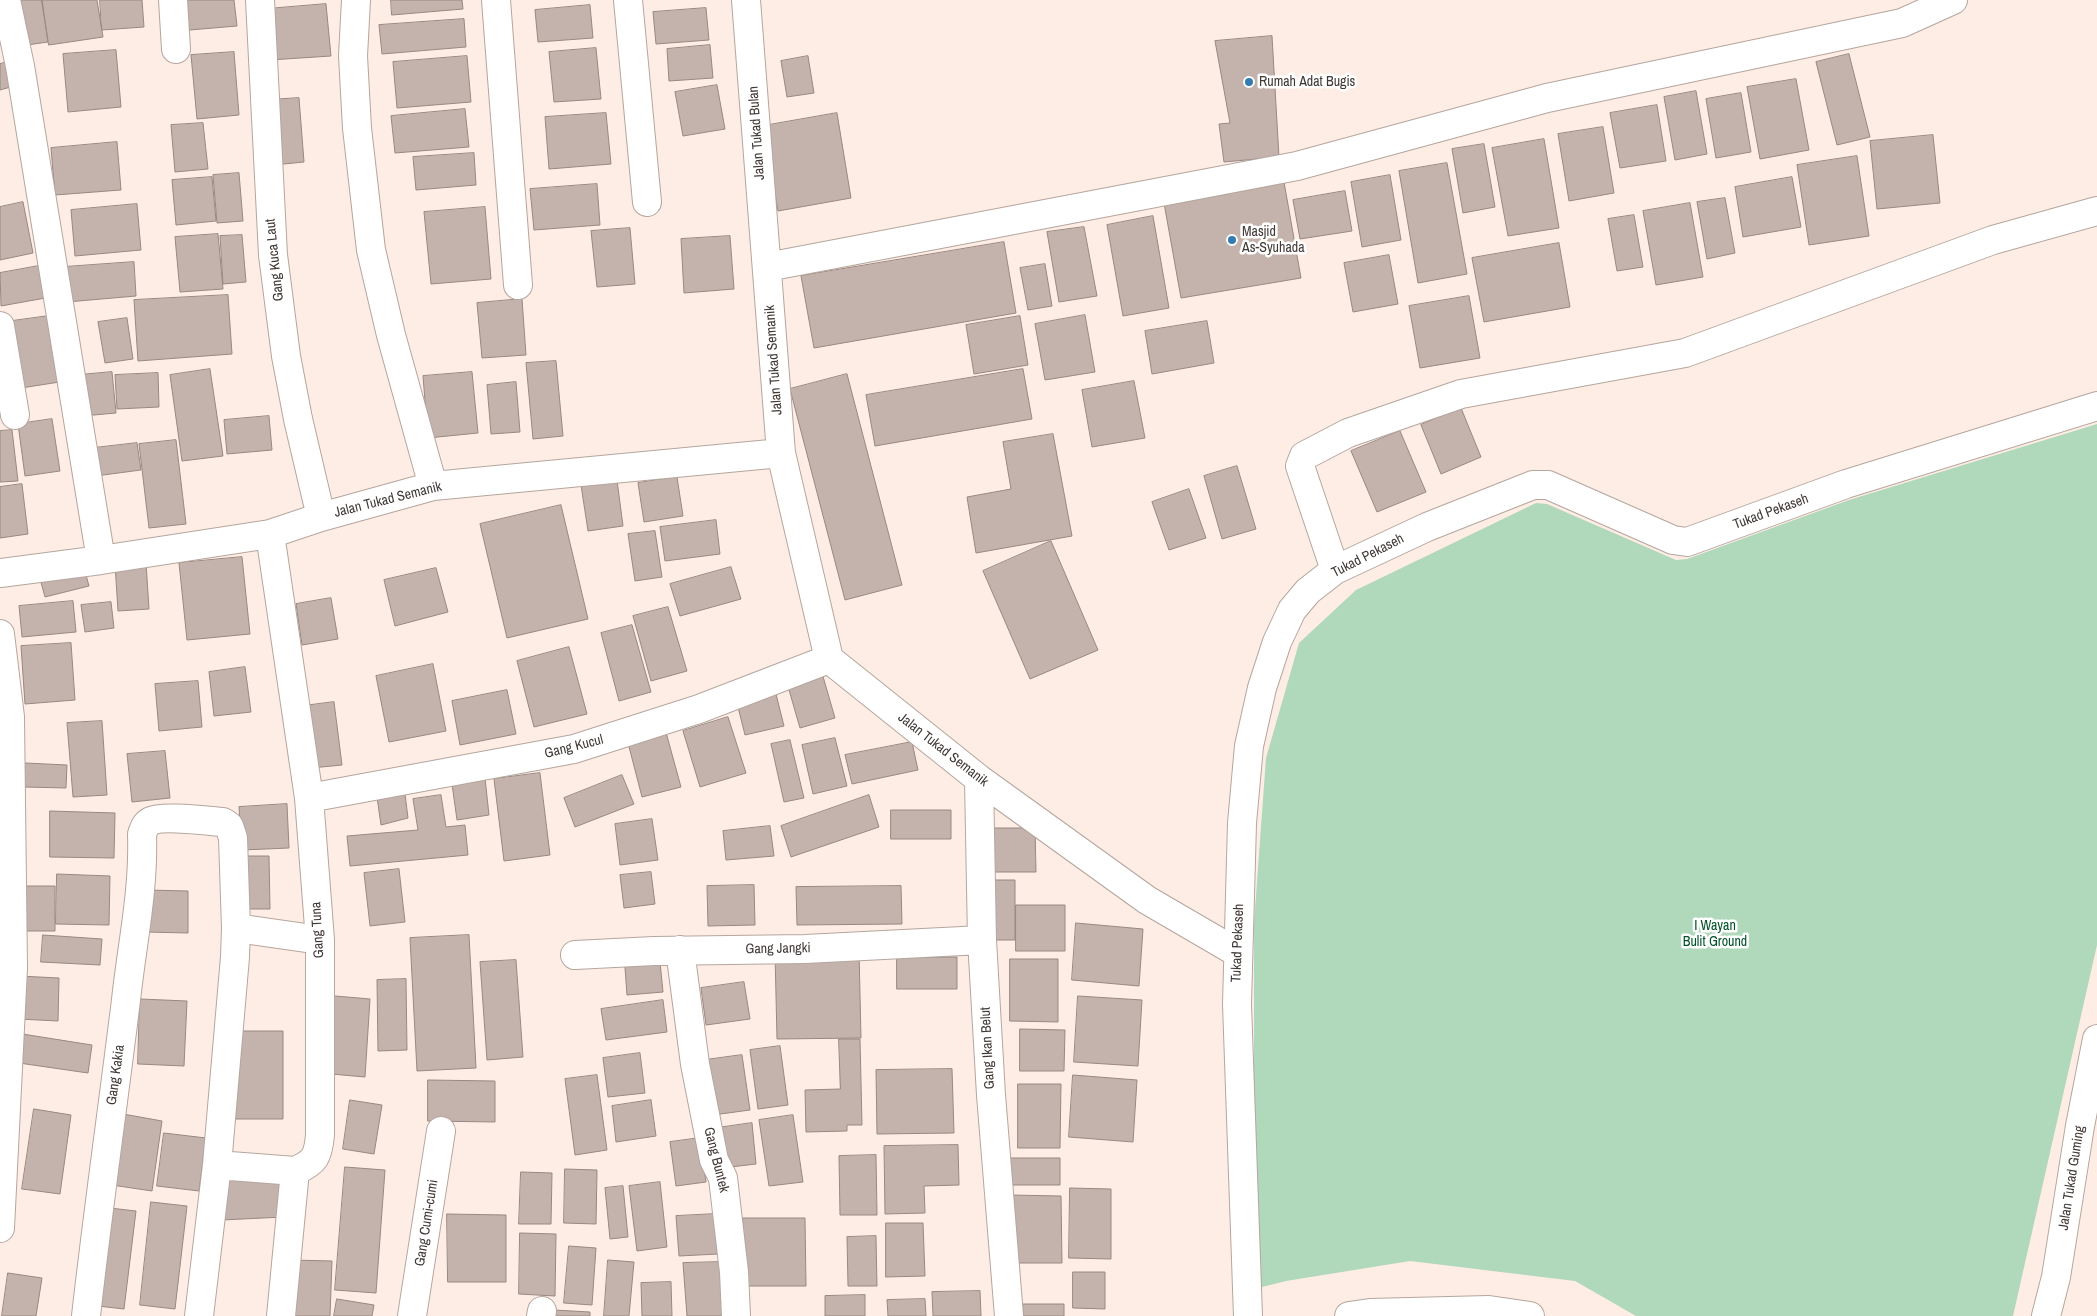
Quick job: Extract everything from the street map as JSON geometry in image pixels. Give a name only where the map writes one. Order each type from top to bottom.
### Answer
[{"type":"street","points":[[6,0],[20,66],[101,560]]},
{"type":"street","points":[[173,0],[176,49]]},
{"type":"street","name":"Gang Kuca Laut","points":[[260,0],[273,255],[291,383],[321,517]]},
{"type":"street","points":[[356,0],[353,56],[357,128],[371,250],[390,335],[433,486]]},
{"type":"street","points":[[496,0],[518,286]]},
{"type":"street","points":[[628,0],[647,202]]},
{"type":"street","name":"Jalan Tukad Bulan","points":[[746,0],[767,266]]},
{"type":"street","points":[[767,266],[1297,166],[1547,98],[1902,23],[1953,0]]},
{"type":"street","points":[[1335,570],[1300,466],[1304,456],[1348,433],[1462,394],[1685,353],[1993,240],[2097,211]]},
{"type":"street","name":"Jalan Tukad Semanik","points":[[767,266],[781,453],[829,659],[980,779],[1147,900],[1238,953]]},
{"type":"street","points":[[0,326],[15,416]]},
{"type":"street","name":"Tukad Pekaseh","points":[[1248,1316],[1236,1004],[1244,804],[1249,746],[1262,688],[1276,642],[1292,610],[1308,591],[1335,570],[1427,527],[1533,485],[1548,485],[1673,540],[1688,542],[1846,484],[2097,406]]},
{"type":"street","name":"Jalan Tukad Semanik","points":[[0,573],[101,560],[270,534],[321,517],[433,486],[781,453]]},
{"type":"street","name":"Gang Tuna","points":[[270,534],[309,798],[320,940],[320,1135],[318,1154],[308,1165],[295,1171]]},
{"type":"street","points":[[0,634],[10,717],[13,968],[0,1228]]},
{"type":"street","name":"Gang Kucul","points":[[309,798],[574,749],[699,709],[829,659]]},
{"type":"street","name":"Gang Ikan Belut","points":[[980,779],[982,940],[991,1096],[1009,1316]]},
{"type":"street","name":"Gang Kakia","points":[[86,1316],[106,1148],[137,933],[141,888],[142,834],[146,824],[157,819],[201,820],[223,822],[228,826],[233,838],[236,928]]},
{"type":"street","points":[[199,1316],[217,1165],[236,928],[320,940]]},
{"type":"street","name":"Gang Jangki","points":[[575,955],[680,950],[805,949],[982,940]]},
{"type":"street","name":"Gang Buntek","points":[[680,950],[695,1064],[714,1160],[723,1178],[734,1272],[736,1316]]},
{"type":"street","name":"Jalan Tukad Guming","points":[[2046,1316],[2088,1127],[2097,1039]]},
{"type":"street","name":"Gang Cumi-cumi","points":[[412,1316],[441,1131]]},
{"type":"street","points":[[217,1165],[295,1171],[281,1316]]},
{"type":"street","points":[[1348,1316],[1370,1313],[1489,1310],[1530,1316]]},
{"type":"green space","name":"I Wayan Bulit Ground","points":[[2097,424],[2097,945],[2013,1316],[1636,1316],[1575,1281],[1410,1261],[1286,1281],[1254,1289],[1254,923],[1266,758],[1299,643],[1356,590],[1536,503],[1547,504],[1676,560],[1687,559],[1849,500]]},
{"type":"building","points":[[13,0],[42,0],[48,42],[20,46]]},
{"type":"building","points":[[42,0],[97,0],[103,37],[49,45]]},
{"type":"building","points":[[100,0],[142,0],[144,27],[102,30]]},
{"type":"building","points":[[176,0],[234,0],[237,26],[178,31]]},
{"type":"building","points":[[391,0],[462,0],[463,9],[392,15]]},
{"type":"building","points":[[326,4],[331,56],[270,60],[267,9]]},
{"type":"building","points":[[590,5],[593,38],[538,42],[535,10]]},
{"type":"building","points":[[706,8],[709,40],[656,44],[653,12]]},
{"type":"building","points":[[464,19],[466,47],[382,54],[379,25]]},
{"type":"building","name":"Rumah Adat Bugis","points":[[1272,36],[1279,157],[1224,162],[1219,124],[1230,123],[1215,41]]},
{"type":"building","points":[[710,45],[713,78],[669,81],[667,49]]},
{"type":"building","points":[[596,48],[601,99],[554,102],[549,52]]},
{"type":"building","points":[[116,50],[121,107],[68,112],[63,54]]},
{"type":"building","points":[[234,52],[239,115],[197,119],[191,55]]},
{"type":"building","points":[[1849,54],[1870,137],[1837,145],[1816,62]]},
{"type":"building","points":[[467,56],[471,102],[397,108],[393,62]]},
{"type":"building","points":[[808,56],[814,93],[787,97],[781,61]]},
{"type":"building","points":[[15,60],[21,84],[0,90],[0,64]]},
{"type":"building","points":[[1796,79],[1809,150],[1760,159],[1747,87]]},
{"type":"building","points":[[717,85],[725,129],[683,136],[675,92]]},
{"type":"building","points":[[1696,91],[1707,154],[1675,160],[1664,97]]},
{"type":"building","points":[[1741,93],[1751,152],[1716,158],[1706,99]]},
{"type":"building","points":[[299,98],[304,162],[274,165],[269,100]]},
{"type":"building","points":[[1657,105],[1666,161],[1620,168],[1610,113]]},
{"type":"building","points":[[465,109],[469,147],[395,153],[391,116]]},
{"type":"building","points":[[606,113],[611,164],[549,169],[545,117]]},
{"type":"building","points":[[837,113],[851,198],[778,211],[763,126]]},
{"type":"building","points":[[203,123],[208,169],[175,172],[171,125]]},
{"type":"building","points":[[1603,127],[1614,193],[1569,201],[1558,134]]},
{"type":"building","points":[[1933,135],[1940,203],[1877,209],[1870,141]]},
{"type":"building","points":[[1544,139],[1559,228],[1508,236],[1492,148]]},
{"type":"building","points":[[117,142],[121,190],[55,195],[51,148]]},
{"type":"building","points":[[1484,144],[1495,207],[1463,213],[1452,149]]},
{"type":"building","points":[[474,153],[476,185],[416,190],[413,157]]},
{"type":"building","points":[[1857,156],[1869,236],[1809,245],[1797,165]]},
{"type":"building","points":[[1447,163],[1467,274],[1418,283],[1399,171]]},
{"type":"building","points":[[239,173],[243,221],[217,223],[213,175]]},
{"type":"building","points":[[1390,175],[1401,240],[1362,247],[1351,182]]},
{"type":"building","points":[[212,177],[216,221],[176,225],[172,180]]},
{"type":"building","points":[[1792,177],[1801,227],[1743,237],[1735,187]]},
{"type":"building","name":"Masjid As-Syuhada","points":[[1284,182],[1301,278],[1181,298],[1164,203]]},
{"type":"building","points":[[597,184],[600,225],[534,230],[530,189]]},
{"type":"building","points":[[1345,191],[1352,231],[1300,239],[1293,200]]},
{"type":"building","points":[[1725,198],[1735,253],[1707,259],[1697,202]]},
{"type":"building","points":[[23,202],[33,253],[0,260],[0,207]]},
{"type":"building","points":[[1690,203],[1703,277],[1656,285],[1643,211]]},
{"type":"building","points":[[137,204],[141,250],[75,256],[71,210]]},
{"type":"building","points":[[485,207],[491,279],[431,284],[424,212]]},
{"type":"building","points":[[1634,215],[1643,267],[1617,271],[1608,219]]},
{"type":"building","points":[[1153,216],[1169,308],[1123,316],[1107,225]]},
{"type":"building","points":[[1084,227],[1097,296],[1059,302],[1047,232]]},
{"type":"building","points":[[630,228],[635,284],[597,287],[591,231]]},
{"type":"building","points":[[218,234],[223,289],[180,292],[175,237]]},
{"type":"building","points":[[242,235],[246,282],[223,284],[220,236]]},
{"type":"building","points":[[730,236],[734,289],[684,293],[681,239]]},
{"type":"building","points":[[1004,242],[1016,313],[814,348],[801,276]]},
{"type":"building","points":[[1559,243],[1570,307],[1484,322],[1472,258]]},
{"type":"building","points":[[1389,255],[1398,304],[1353,312],[1344,263]]},
{"type":"building","points":[[134,262],[136,296],[67,302],[64,267]]},
{"type":"building","points":[[1045,264],[1052,306],[1028,310],[1020,268]]},
{"type":"building","points":[[44,265],[51,297],[1,306],[0,273]]},
{"type":"building","points":[[228,295],[232,354],[138,361],[134,300]]},
{"type":"building","points":[[1469,296],[1480,358],[1420,368],[1409,306]]},
{"type":"building","points":[[522,299],[526,355],[482,358],[477,303]]},
{"type":"building","points":[[56,315],[66,381],[21,388],[12,321]]},
{"type":"building","points":[[1085,315],[1095,372],[1045,380],[1035,324]]},
{"type":"building","points":[[1020,316],[1028,365],[974,374],[966,325]]},
{"type":"building","points":[[127,318],[133,359],[105,363],[98,322]]},
{"type":"building","points":[[1207,321],[1214,363],[1152,374],[1145,331]]},
{"type":"building","points":[[556,361],[563,436],[533,439],[526,363]]},
{"type":"building","points":[[210,369],[223,456],[182,461],[170,375]]},
{"type":"building","points":[[1023,369],[1032,419],[875,446],[866,395]]},
{"type":"building","points":[[112,372],[116,413],[83,416],[79,375]]},
{"type":"building","points":[[472,372],[478,433],[428,438],[423,376]]},
{"type":"building","points":[[158,373],[159,407],[117,409],[115,375]]},
{"type":"building","points":[[847,374],[902,585],[845,600],[790,389]]},
{"type":"building","points":[[1134,381],[1145,438],[1092,447],[1082,390]]},
{"type":"building","points":[[516,382],[520,432],[491,434],[487,385]]},
{"type":"building","points":[[1461,408],[1481,457],[1441,474],[1421,425]]},
{"type":"building","points":[[269,416],[272,450],[227,454],[224,420]]},
{"type":"building","points":[[52,419],[60,471],[25,476],[18,424]]},
{"type":"building","points":[[12,430],[18,481],[0,482],[0,431]]},
{"type":"building","points":[[1400,431],[1426,492],[1377,512],[1351,451]]},
{"type":"building","points":[[1053,434],[1072,536],[976,553],[967,497],[1011,489],[1003,442]]},
{"type":"building","points":[[176,440],[186,524],[149,528],[139,444]]},
{"type":"building","points":[[137,443],[141,470],[88,477],[85,449]]},
{"type":"building","points":[[1237,466],[1256,529],[1222,539],[1204,476]]},
{"type":"building","points":[[677,477],[683,516],[644,522],[638,483]]},
{"type":"building","points":[[617,480],[623,526],[588,531],[581,485]]},
{"type":"building","points":[[22,484],[28,534],[0,538],[0,487]]},
{"type":"building","points":[[1189,489],[1206,538],[1169,550],[1152,502]]},
{"type":"building","points":[[561,505],[588,619],[507,638],[480,524]]},
{"type":"building","points":[[716,520],[720,554],[665,561],[660,527]]},
{"type":"building","points":[[655,531],[662,577],[635,581],[628,534]]},
{"type":"building","points":[[1051,541],[1098,650],[1030,679],[983,571]]},
{"type":"building","points":[[242,557],[250,634],[187,640],[179,563]]},
{"type":"building","points":[[146,562],[149,609],[118,611],[115,564]]},
{"type":"building","points":[[83,564],[89,586],[45,597],[39,575]]},
{"type":"building","points":[[731,567],[741,599],[680,616],[670,584]]},
{"type":"building","points":[[436,568],[448,612],[395,626],[384,580]]},
{"type":"building","points":[[331,598],[338,639],[302,645],[296,604]]},
{"type":"building","points":[[73,601],[76,632],[22,637],[19,606]]},
{"type":"building","points":[[111,602],[114,628],[85,632],[81,605]]},
{"type":"building","points":[[668,607],[687,671],[651,681],[633,616]]},
{"type":"building","points":[[632,625],[651,692],[619,701],[601,633]]},
{"type":"building","points":[[71,643],[75,700],[25,704],[21,646]]},
{"type":"building","points":[[569,647],[587,714],[534,727],[517,661]]},
{"type":"building","points":[[433,664],[446,731],[389,742],[376,676]]},
{"type":"building","points":[[245,667],[251,712],[214,716],[209,672]]},
{"type":"building","points":[[822,673],[835,718],[800,728],[787,683]]},
{"type":"building","points":[[198,681],[202,727],[159,731],[155,684]]},
{"type":"building","points":[[507,690],[516,734],[460,745],[452,701]]},
{"type":"building","points":[[775,690],[784,726],[745,735],[736,699]]},
{"type":"building","points":[[334,702],[342,765],[311,768],[303,706]]},
{"type":"building","points":[[728,717],[746,773],[700,787],[683,731]]},
{"type":"building","points":[[102,721],[107,795],[73,797],[67,723]]},
{"type":"building","points":[[664,725],[681,787],[642,797],[626,735]]},
{"type":"building","points":[[835,738],[847,786],[813,794],[802,745]]},
{"type":"building","points":[[790,740],[804,798],[784,802],[771,744]]},
{"type":"building","points":[[912,742],[918,770],[852,784],[845,755]]},
{"type":"building","points":[[165,751],[170,798],[132,802],[127,754]]},
{"type":"building","points":[[25,763],[67,765],[66,788],[24,787]]},
{"type":"building","points":[[540,773],[550,855],[504,861],[494,779]]},
{"type":"building","points":[[622,775],[634,804],[575,827],[564,798]]},
{"type":"building","points":[[485,778],[489,815],[457,820],[452,784]]},
{"type":"building","points":[[404,786],[408,818],[381,825],[376,790]]},
{"type":"building","points":[[441,795],[446,827],[465,825],[468,855],[350,866],[347,836],[418,830],[413,799]]},
{"type":"building","points":[[869,795],[879,827],[791,857],[781,826]]},
{"type":"building","points":[[287,804],[289,848],[242,850],[239,807]]},
{"type":"building","points":[[891,810],[951,810],[951,839],[891,839]]},
{"type":"building","points":[[50,811],[115,813],[114,858],[50,857]]},
{"type":"building","points":[[652,819],[658,860],[620,865],[615,824]]},
{"type":"building","points":[[770,826],[774,856],[726,860],[723,831]]},
{"type":"building","points":[[989,828],[1035,828],[1036,872],[989,872]]},
{"type":"building","points":[[238,856],[269,856],[270,909],[238,909]]},
{"type":"building","points":[[399,869],[405,922],[370,926],[364,873]]},
{"type":"building","points":[[651,872],[655,904],[624,908],[620,875]]},
{"type":"building","points":[[57,874],[110,876],[109,925],[56,924]]},
{"type":"building","points":[[987,880],[1015,880],[1015,940],[986,940]]},
{"type":"building","points":[[754,885],[755,925],[708,926],[707,886]]},
{"type":"building","points":[[14,886],[55,886],[55,931],[14,931]]},
{"type":"building","points":[[901,886],[902,924],[797,925],[796,887]]},
{"type":"building","points":[[147,890],[188,891],[188,933],[146,932]]},
{"type":"building","points":[[1016,905],[1065,905],[1065,951],[1016,951]]},
{"type":"building","points":[[1076,923],[1143,929],[1139,986],[1072,980]]},
{"type":"building","points":[[43,935],[102,939],[100,965],[41,962]]},
{"type":"building","points":[[469,935],[476,1068],[417,1071],[410,938]]},
{"type":"building","points":[[859,951],[861,1038],[777,1039],[775,953]]},
{"type":"building","points":[[659,952],[663,992],[627,995],[624,954]]},
{"type":"building","points":[[897,957],[957,957],[957,989],[897,989]]},
{"type":"building","points":[[1010,959],[1058,959],[1058,1022],[1010,1021]]},
{"type":"building","points":[[516,960],[523,1057],[487,1060],[480,962]]},
{"type":"building","points":[[19,976],[59,978],[58,1021],[18,1019]]},
{"type":"building","points":[[406,979],[407,1050],[378,1051],[377,980]]},
{"type":"building","points":[[744,982],[750,1019],[706,1025],[701,988]]},
{"type":"building","points":[[335,996],[370,999],[365,1077],[331,1074]]},
{"type":"building","points":[[1078,996],[1142,1000],[1138,1066],[1074,1062]]},
{"type":"building","points":[[140,999],[187,1001],[184,1066],[138,1064]]},
{"type":"building","points":[[663,1000],[667,1032],[606,1040],[601,1009]]},
{"type":"building","points":[[1020,1029],[1065,1030],[1064,1071],[1020,1071]]},
{"type":"building","points":[[233,1031],[283,1031],[283,1119],[232,1119]]},
{"type":"building","points":[[16,1033],[92,1045],[88,1073],[12,1062]]},
{"type":"building","points":[[839,1039],[860,1039],[862,1125],[847,1125],[847,1131],[806,1132],[805,1090],[840,1089]]},
{"type":"building","points":[[780,1046],[788,1105],[758,1109],[750,1050]]},
{"type":"building","points":[[640,1053],[645,1093],[608,1097],[603,1058]]},
{"type":"building","points":[[742,1055],[750,1110],[713,1115],[705,1060]]},
{"type":"building","points":[[952,1069],[954,1133],[877,1134],[876,1070]]},
{"type":"building","points":[[597,1075],[607,1150],[575,1155],[565,1079]]},
{"type":"building","points":[[1073,1075],[1137,1080],[1133,1142],[1069,1137]]},
{"type":"building","points":[[428,1080],[495,1081],[495,1122],[428,1121]]},
{"type":"building","points":[[1018,1084],[1061,1084],[1060,1148],[1018,1148]]},
{"type":"building","points":[[350,1100],[382,1105],[374,1154],[343,1149]]},
{"type":"building","points":[[651,1100],[656,1136],[616,1142],[612,1106]]},
{"type":"building","points":[[34,1109],[71,1115],[60,1194],[22,1189]]},
{"type":"building","points":[[123,1114],[162,1121],[152,1191],[112,1185]]},
{"type":"building","points":[[793,1115],[803,1182],[769,1186],[759,1120]]},
{"type":"building","points":[[752,1123],[756,1164],[722,1168],[717,1128]]},
{"type":"building","points":[[164,1133],[206,1138],[199,1191],[157,1186]]},
{"type":"building","points":[[700,1138],[706,1182],[676,1186],[670,1142]]},
{"type":"building","points":[[958,1145],[959,1185],[924,1186],[925,1213],[885,1214],[884,1146]]},
{"type":"building","points":[[876,1155],[877,1215],[840,1215],[839,1156]]},
{"type":"building","points":[[1004,1158],[1060,1158],[1060,1185],[1004,1185]]},
{"type":"building","points":[[345,1167],[385,1170],[376,1293],[335,1290]]},
{"type":"building","points":[[565,1169],[597,1170],[596,1224],[564,1223]]},
{"type":"building","points":[[521,1172],[552,1173],[551,1224],[519,1224]]},
{"type":"building","points":[[282,1178],[284,1217],[222,1220],[220,1181]]},
{"type":"building","points":[[660,1182],[667,1247],[637,1251],[629,1186]]},
{"type":"building","points":[[623,1186],[628,1237],[610,1239],[605,1188]]},
{"type":"building","points":[[1070,1188],[1111,1189],[1111,1259],[1069,1258]]},
{"type":"building","points":[[1010,1195],[1061,1196],[1062,1263],[1010,1263]]},
{"type":"building","points":[[151,1202],[187,1206],[175,1309],[140,1305]]},
{"type":"building","points":[[101,1207],[136,1211],[124,1309],[89,1305]]},
{"type":"building","points":[[447,1214],[506,1215],[506,1282],[448,1282]]},
{"type":"building","points":[[716,1214],[718,1254],[679,1256],[676,1216]]},
{"type":"building","points":[[743,1218],[805,1218],[806,1286],[745,1286]]},
{"type":"building","points":[[886,1223],[923,1223],[925,1276],[886,1277]]},
{"type":"building","points":[[520,1233],[556,1234],[555,1296],[519,1294]]},
{"type":"building","points":[[876,1236],[877,1286],[848,1286],[847,1237]]},
{"type":"building","points":[[569,1246],[596,1248],[592,1305],[564,1303]]},
{"type":"building","points":[[291,1260],[332,1261],[330,1316],[289,1316]]},
{"type":"building","points":[[608,1260],[634,1262],[629,1316],[604,1316]]},
{"type":"building","points":[[721,1262],[724,1316],[687,1316],[683,1263]]},
{"type":"building","points":[[1073,1272],[1105,1272],[1105,1309],[1073,1308]]},
{"type":"building","points":[[8,1273],[42,1278],[36,1316],[2,1316]]},
{"type":"building","points":[[671,1282],[672,1316],[642,1316],[641,1283]]},
{"type":"building","points":[[980,1291],[981,1316],[933,1316],[932,1292]]},
{"type":"building","points":[[865,1295],[865,1316],[825,1316],[825,1296]]},
{"type":"building","points":[[337,1299],[374,1305],[372,1316],[334,1316]]},
{"type":"building","points":[[925,1299],[926,1316],[888,1316],[887,1300]]},
{"type":"building","points":[[1023,1304],[1064,1304],[1064,1316],[1023,1316]]},
{"type":"building","points":[[554,1310],[590,1312],[590,1316],[554,1316]]},
{"type":"place","name":"Rumah Adat Bugis","points":[[1249,82]]},
{"type":"place","name":"Masjid As-Syuhada","points":[[1232,240]]}]
